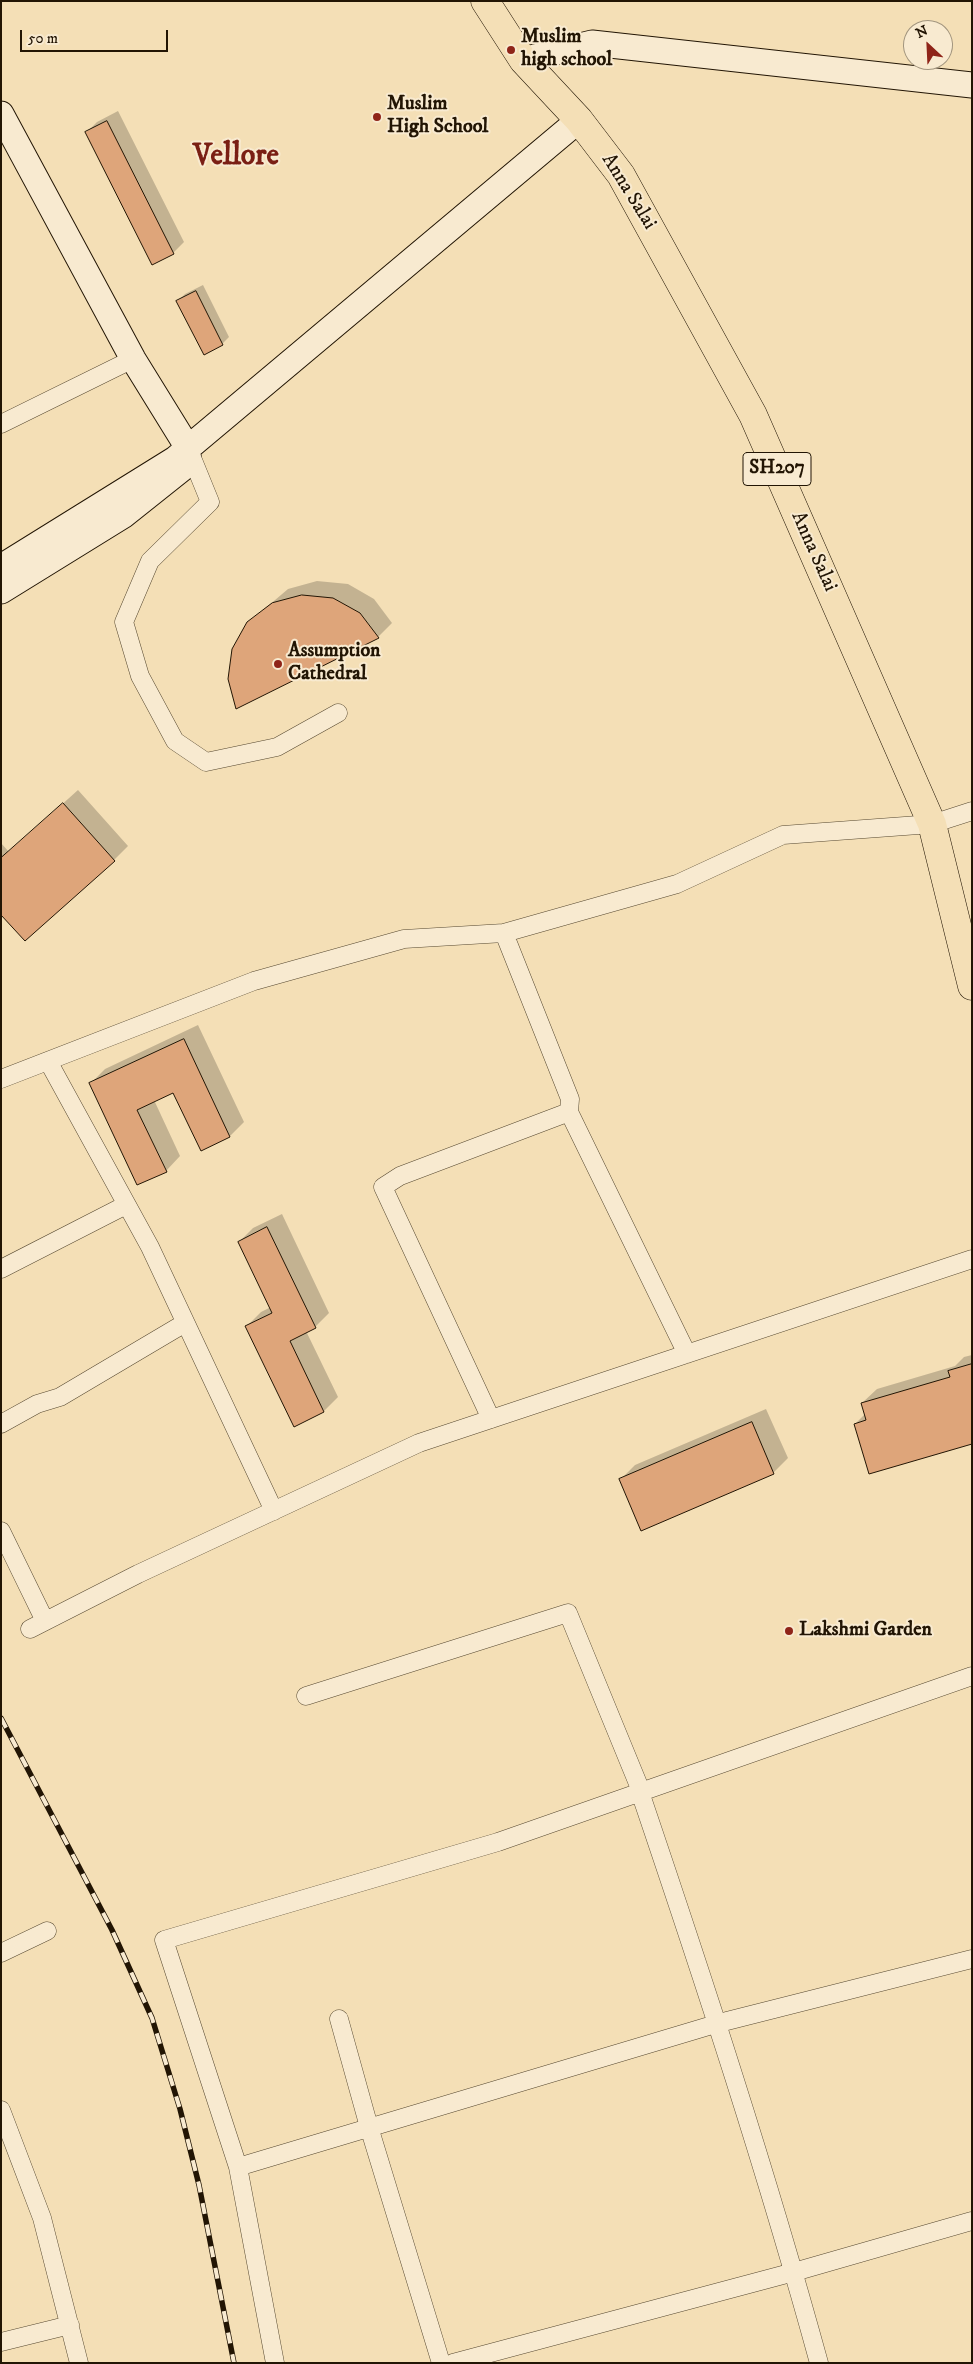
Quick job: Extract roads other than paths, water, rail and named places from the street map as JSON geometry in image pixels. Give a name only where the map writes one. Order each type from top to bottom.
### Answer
[{"type":"main road","name":"Anna Salai","points":[[485,1],[523,60],[579,120],[621,175],[753,414],[932,824],[972,986]]},
{"type":"main road","points":[[523,60],[592,43],[972,84]]},
{"type":"main road","points":[[1,114],[133,359],[188,448],[188,459],[183,468],[124,515],[1,591]]},
{"type":"main road","points":[[1,567],[158,471],[188,448],[579,120]]},
{"type":"street","points":[[1,424],[133,359]]},
{"type":"street","points":[[188,448],[210,502],[150,561],[124,622],[140,676],[175,741],[206,762],[277,747],[338,713]]},
{"type":"street","points":[[1,1078],[48,1062],[254,981],[404,939],[504,933],[677,884],[783,835],[932,824],[972,811]]},
{"type":"street","points":[[504,933],[570,1099],[569,1112],[687,1354]]},
{"type":"street","points":[[48,1062],[150,1247],[274,1510]]},
{"type":"street","points":[[491,1419],[383,1187],[400,1176],[569,1112]]},
{"type":"street","points":[[1,1269],[126,1205]]},
{"type":"street","points":[[1,1531],[38,1625],[138,1574],[419,1443],[972,1259]]},
{"type":"street","points":[[1,1424],[37,1404],[60,1396],[186,1323]]},
{"type":"street","points":[[306,1696],[568,1613],[642,1791],[640,1792],[718,2023],[794,2272],[819,2363]]},
{"type":"street","points":[[275,2363],[238,2167],[164,1940],[498,1842],[972,1676]]},
{"type":"street","points":[[1,1953],[47,1931]]},
{"type":"street","points":[[238,2167],[718,2023],[972,1959]]},
{"type":"street","points":[[339,2018],[369,2127],[441,2363]]},
{"type":"street","points":[[1,2110],[9,2155],[42,2218],[80,2363]]},
{"type":"street","points":[[453,2363],[794,2272],[972,2221]]},
{"type":"street","points":[[1,2342],[70,2325]]},
{"type":"railway","points":[[1,1718],[112,1930],[152,2018],[180,2109],[199,2185],[234,2363]]},
{"type":"place","name":"Muslim high school","points":[[511,50]]},
{"type":"place","name":"Muslim High School","points":[[377,117]]},
{"type":"place","name":"Assumption Cathedral","points":[[278,664]]},
{"type":"place","name":"Lakshmi Garden","points":[[789,1631]]},
{"type":"district","name":"Vellore","points":[[236,158]]}]
